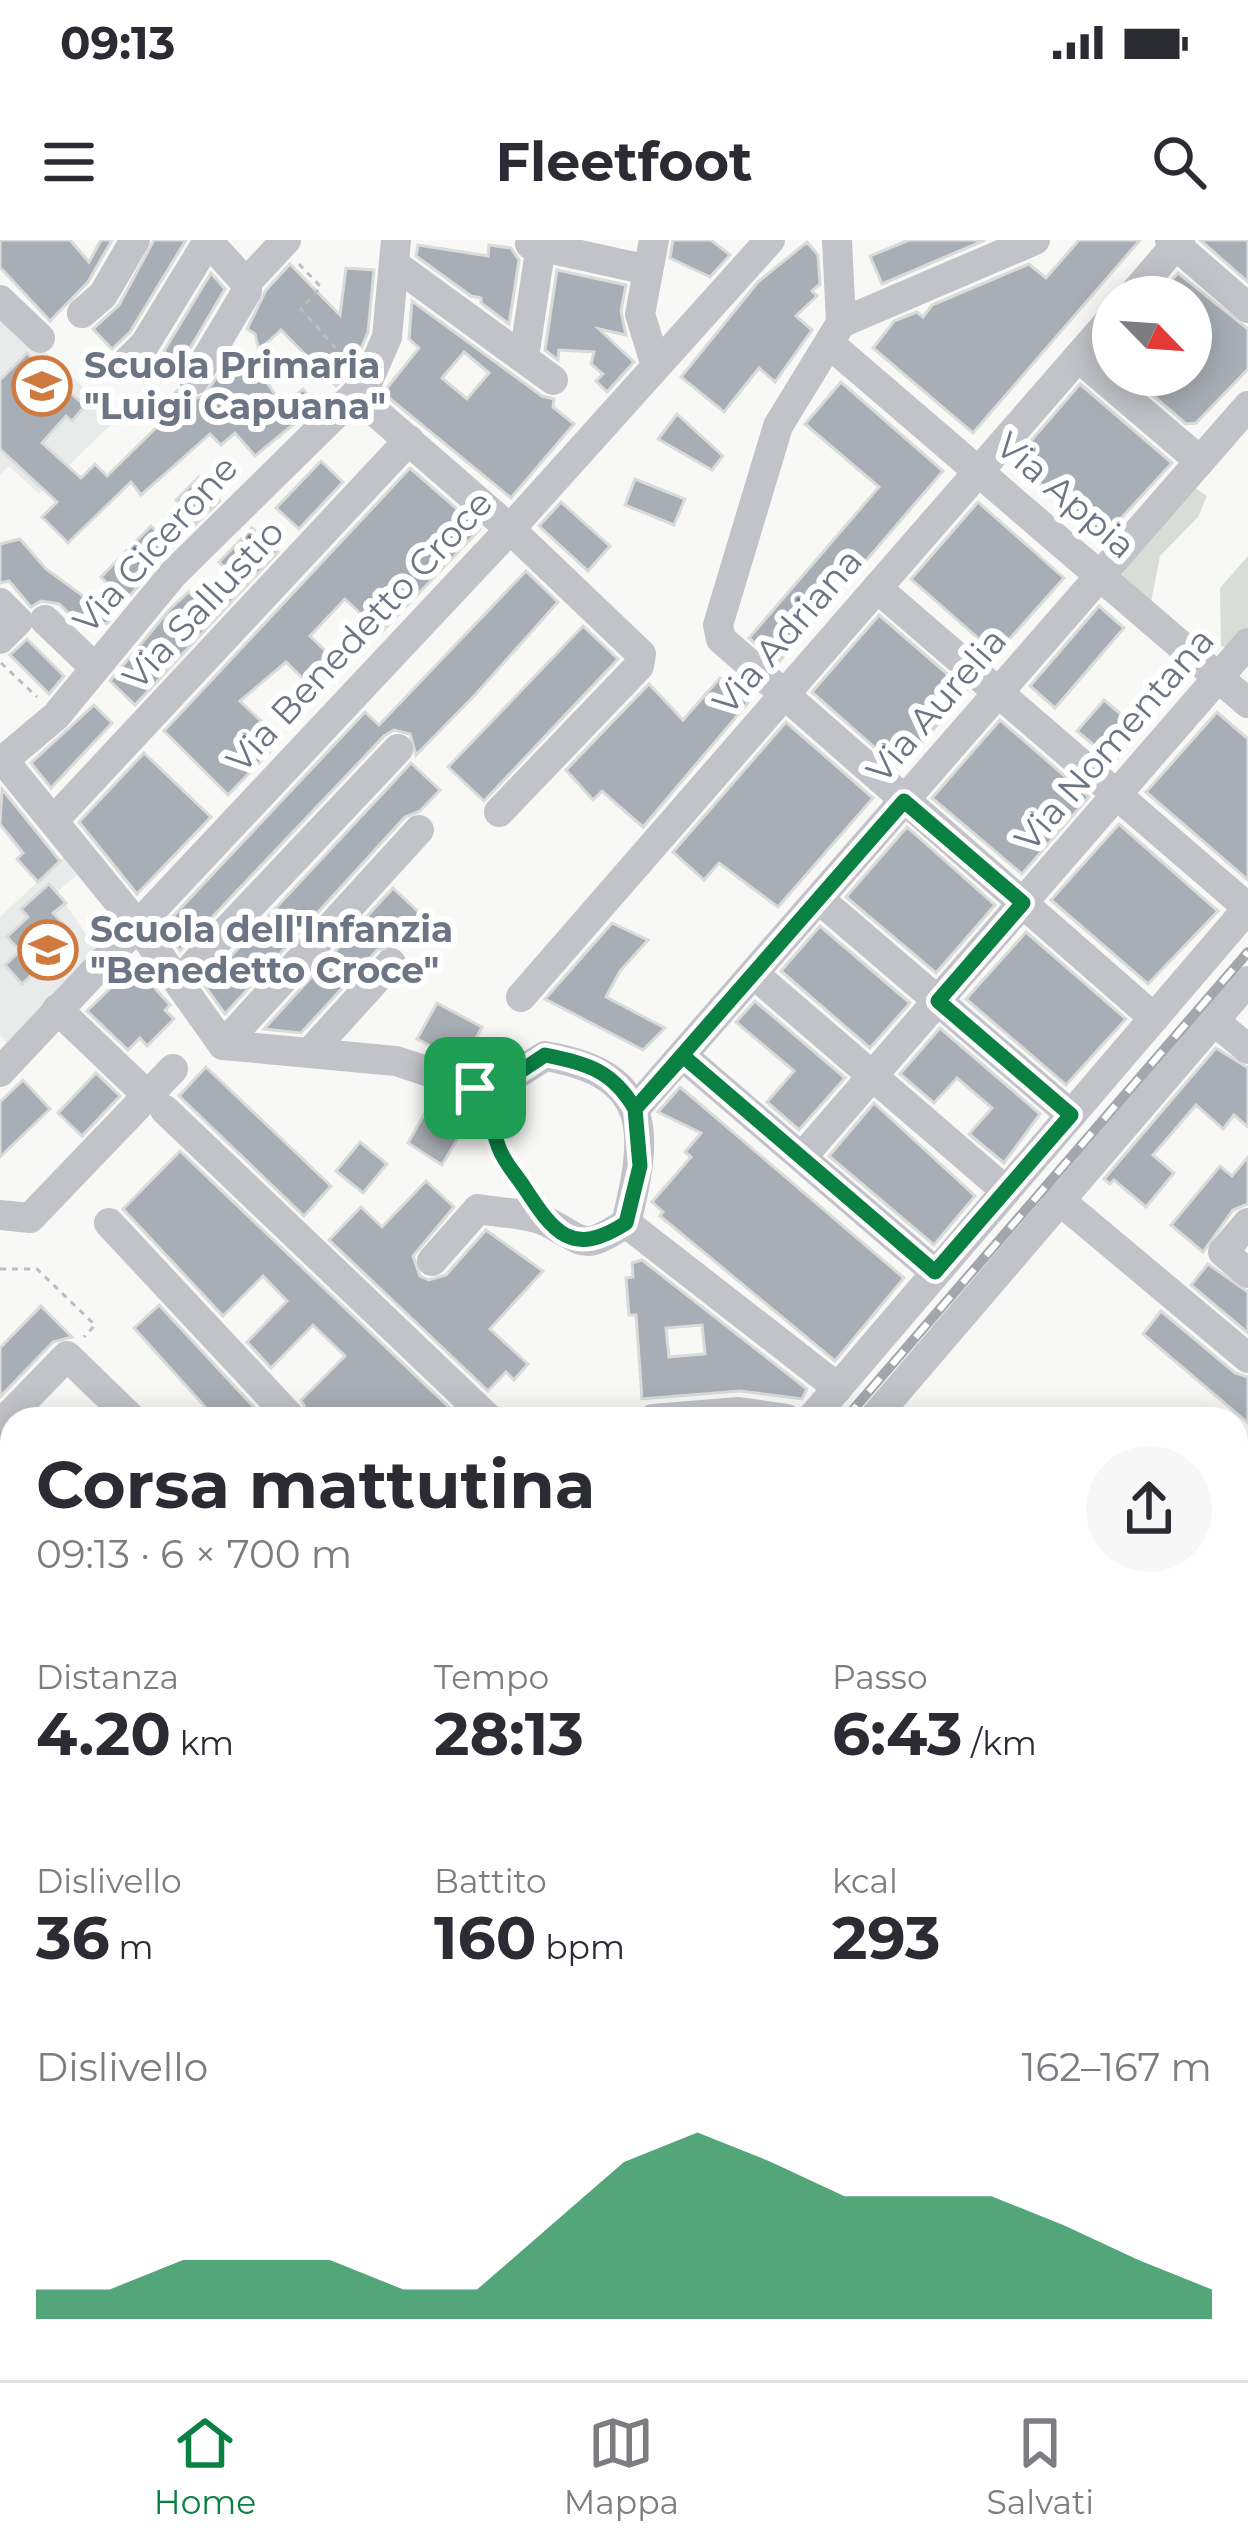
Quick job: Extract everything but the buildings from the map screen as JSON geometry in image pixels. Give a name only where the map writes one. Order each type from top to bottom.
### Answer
[{"type":"street","points":[[82,313],[103,295],[135,240]]},
{"type":"street","points":[[837,335],[1035,240]]},
{"type":"street","points":[[123,366],[146,344],[208,241],[246,283],[247,292],[194,380]]},
{"type":"street","name":"Via Benedetto Croce","points":[[0,1072],[510,529],[765,242]]},
{"type":"street","points":[[845,242],[837,335],[778,426],[718,625],[721,639],[1154,1018]]},
{"type":"street","points":[[1148,276],[1175,242],[1248,308]]},
{"type":"street","points":[[246,283],[283,243]]},
{"type":"street","points":[[524,357],[534,251],[651,255],[640,314],[656,366]]},
{"type":"street","points":[[395,252],[553,380]]},
{"type":"street","name":"Via Cicerone","points":[[2,762],[56,716],[173,574],[362,389],[387,338],[395,252]]},
{"type":"street","points":[[0,300],[40,338]]},
{"type":"street","name":"Via Appia","points":[[837,335],[978,472],[1248,704]]},
{"type":"street","name":"Via Adriana","points":[[521,997],[1092,341]]},
{"type":"street","points":[[1078,357],[1200,461]]},
{"type":"street","points":[[362,389],[409,440],[640,654],[639,666],[499,812]]},
{"type":"street","name":"Via Aurelia","points":[[635,1109],[1248,406]]},
{"type":"street","name":"Via Sallustio","points":[[54,820],[409,440]]},
{"type":"street","points":[[821,1407],[1248,908],[877,588]]},
{"type":"street","points":[[0,603],[18,621],[0,639]]},
{"type":"street","points":[[45,620],[95,668]]},
{"type":"street","name":"Via Nomentana","points":[[802,1157],[1248,643]]},
{"type":"street","points":[[178,981],[398,749]]},
{"type":"street","points":[[2,762],[136,923],[223,1045]]},
{"type":"street","points":[[223,1045],[419,830]]},
{"type":"street","points":[[819,899],[1071,1115]]},
{"type":"street","points":[[313,1049],[391,963]]},
{"type":"street","points":[[754,974],[1006,1191]]},
{"type":"street","points":[[883,1407],[1248,981]]},
{"type":"street","points":[[57,1010],[469,1407]]},
{"type":"street","points":[[1213,1020],[1248,1049]]},
{"type":"street","points":[[223,1045],[313,1049],[396,1060],[475,1088],[484,1081],[504,1082],[545,1055],[598,1067],[622,1088],[635,1109],[640,1166],[626,1223],[600,1240],[570,1240],[546,1221],[478,1209],[432,1262]]},
{"type":"street","points":[[683,1056],[935,1272]]},
{"type":"street","points":[[0,1214],[30,1219],[156,1103],[173,1069]]},
{"type":"street","points":[[1058,1199],[1248,1358]]},
{"type":"street","points":[[109,1222],[281,1407]]},
{"type":"street","points":[[626,1223],[838,1388]]},
{"type":"street","points":[[1248,1223],[1223,1252],[1248,1273]]},
{"type":"street","points":[[17,1407],[67,1356],[120,1407]]},
{"type":"path","points":[[283,243],[322,286],[301,309],[362,389]]},
{"type":"path","points":[[0,662],[26,686]]},
{"type":"path","points":[[475,1088],[487,1105],[500,1150],[546,1221]]},
{"type":"path","points":[[0,1268],[37,1269],[95,1325],[67,1356]]},
{"type":"shaded area","name":"Scuola Primaria \"Luigi Capuana\"","points":[[0,309],[117,419],[39,494],[9,466],[0,475]]},
{"type":"shaded area","points":[[1194,487],[1207,496],[1198,517],[1160,556],[1151,602],[1123,577],[1121,567]]},
{"type":"shaded area","points":[[1248,556],[1248,630],[1234,648],[1221,646],[1220,588]]},
{"type":"shaded area","name":"Scuola dell'Infanzia \"Benedetto Croce\"","points":[[64,857],[77,875],[57,892],[99,953],[11,1047],[0,1035],[0,917]]},
{"type":"railway","points":[[855,1407],[1248,952]]},
{"type":"place","name":"Scuola Primaria \"Luigi Capuana\"","points":[[42,386]]},
{"type":"place","name":"Scuola dell'Infanzia \"Benedetto Croce\"","points":[[48,950]]},
{"type":"route","points":[[475,1088],[484,1081],[504,1082],[545,1055],[598,1067],[622,1088],[635,1109],[683,1056],[935,1272],[1071,1115],[938,1001],[1023,903],[904,801],[635,1109],[640,1166],[626,1223],[600,1240],[570,1240],[546,1221],[500,1150],[487,1105],[475,1088]]}]
